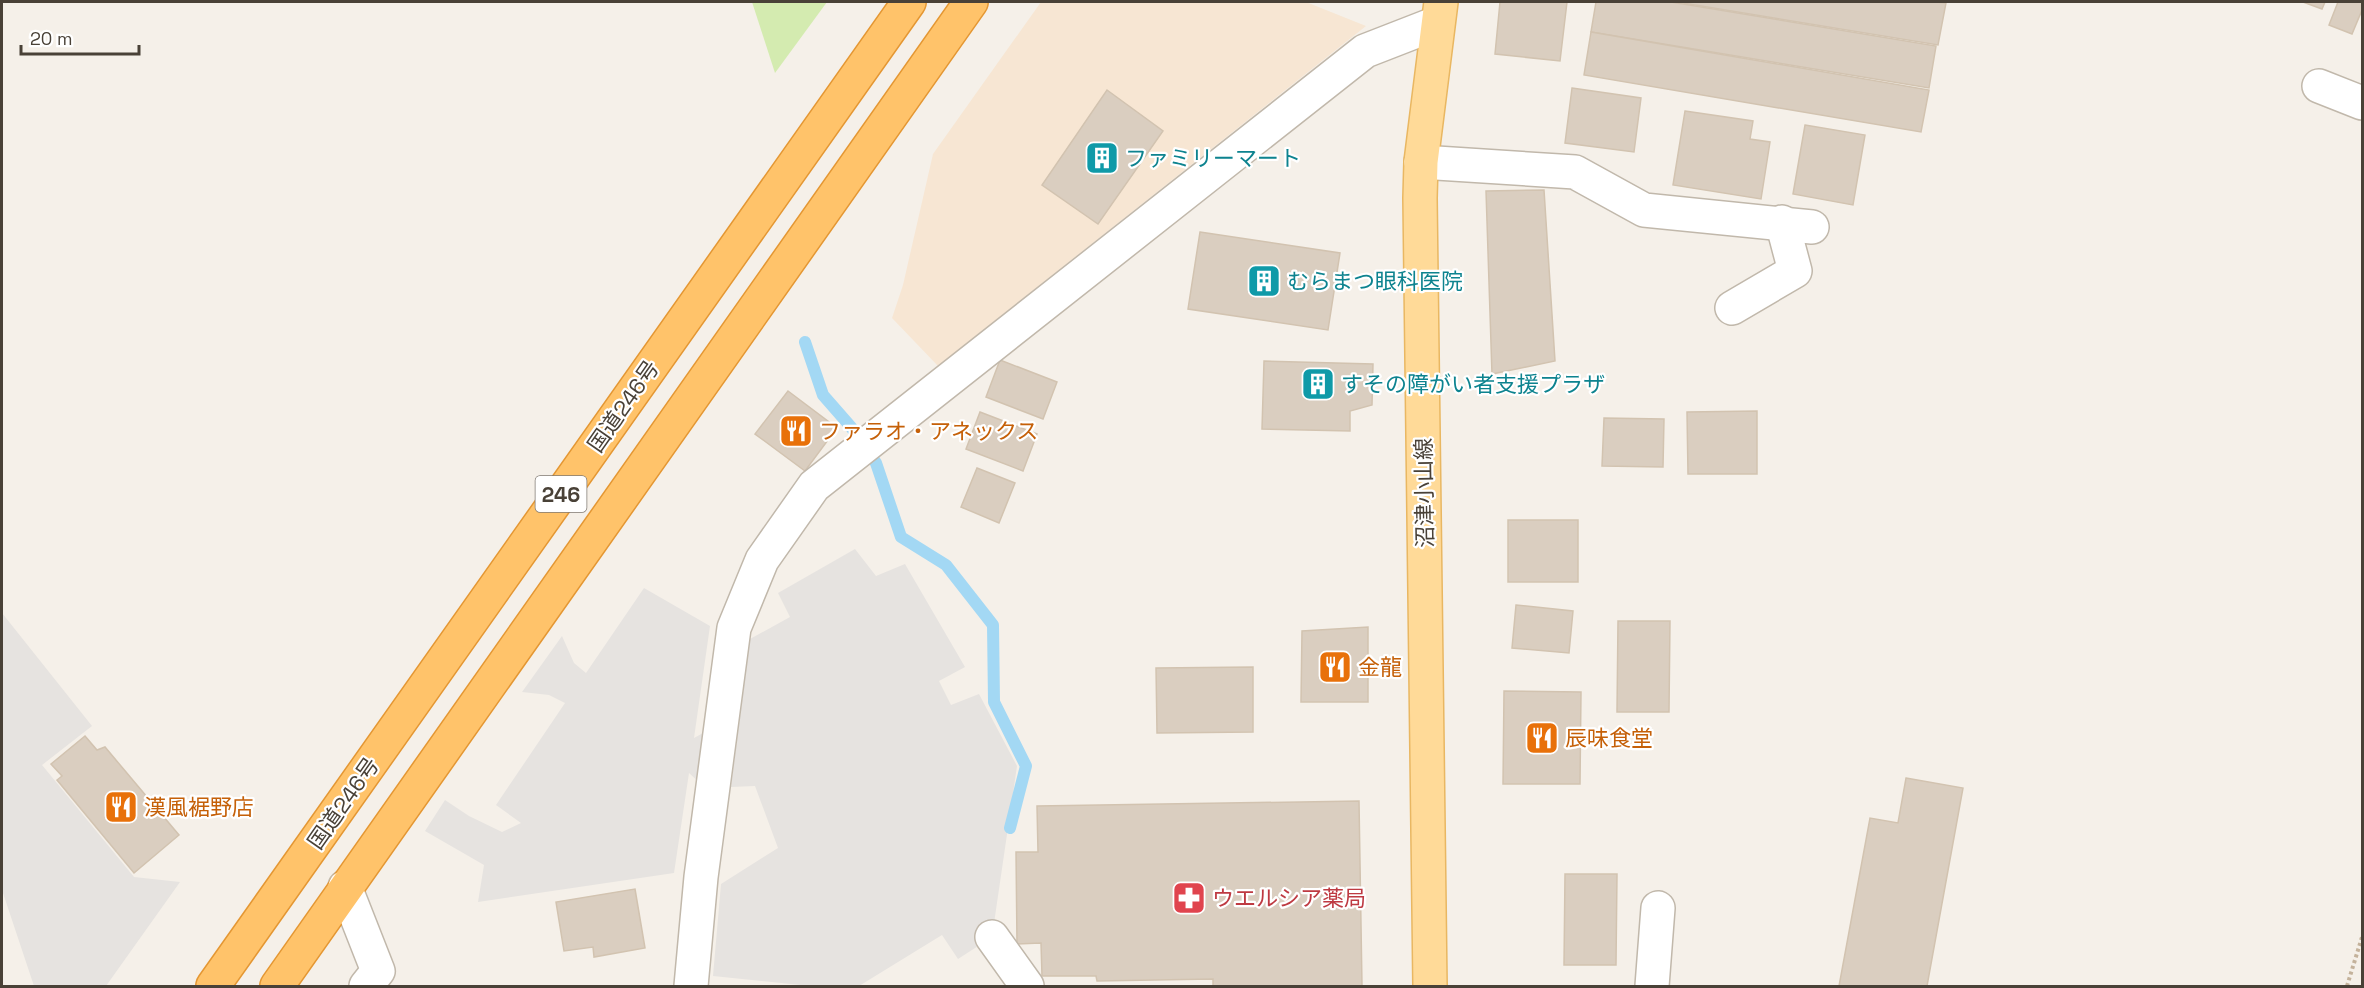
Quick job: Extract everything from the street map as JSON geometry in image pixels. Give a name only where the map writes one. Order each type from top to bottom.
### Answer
[{"type":"highway","name":"国道246号","points":[[213,987],[909,2]]},
{"type":"highway","name":"246","points":[[277,987],[345,887],[971,2]]},
{"type":"main road","name":"沼津小山線","points":[[1430,987],[1421,162],[1439,12]]},
{"type":"street","points":[[691,987],[701,877],[734,628],[762,560],[814,486],[1365,51],[1439,12]]},
{"type":"street","points":[[2319,86],[2362,103]]},
{"type":"street","points":[[1421,162],[1575,172],[1644,210],[1797,225],[1795,271],[1732,308]]},
{"type":"street","points":[[345,887],[378,971],[366,987]]},
{"type":"street","points":[[1652,987],[1658,908]]},
{"type":"street","points":[[992,938],[1027,987]]},
{"type":"path","points":[[2347,987],[2362,937]]},
{"type":"shaded area","points":[[1041,2],[1306,2],[1366,26],[938,366],[892,318],[903,285],[933,154]]},
{"type":"shaded area","points":[[855,549],[876,576],[905,564],[965,667],[939,681],[951,705],[979,694],[1017,766],[992,937],[958,959],[942,935],[859,986],[810,986],[713,976],[721,884],[778,848],[755,786],[731,787],[750,639],[790,617],[778,593]]},
{"type":"shaded area","points":[[644,588],[710,626],[694,738],[705,732],[701,784],[689,773],[674,873],[478,902],[484,865],[425,831],[445,800],[469,816],[502,832],[521,823],[496,805],[565,703],[549,695],[522,692],[562,636],[574,663],[586,673]]},
{"type":"shaded area","points":[[2,613],[92,726],[42,765],[134,877],[180,882],[106,986],[34,986],[2,890]]},
{"type":"green space","points":[[752,2],[827,2],[775,73]]},
{"type":"building","points":[[1500,2],[1567,2],[1560,61],[1495,54]]},
{"type":"building","points":[[1596,2],[1671,2],[1936,46],[1929,88],[1591,32]]},
{"type":"building","points":[[1677,2],[1936,2],[1946,3],[1938,45]]},
{"type":"building","points":[[2303,2],[2325,2],[2322,9]]},
{"type":"building","points":[[2338,2],[2362,2],[2362,10],[2352,34],[2329,25]]},
{"type":"building","points":[[1591,32],[1929,90],[1921,132],[1584,75]]},
{"type":"building","points":[[1572,88],[1641,98],[1634,152],[1565,143]]},
{"type":"building","name":"ファミリーマート","points":[[1107,90],[1163,131],[1098,224],[1042,185]]},
{"type":"building","points":[[1685,111],[1753,121],[1750,139],[1770,142],[1761,199],[1673,185]]},
{"type":"building","points":[[1805,125],[1865,135],[1853,205],[1793,194]]},
{"type":"building","points":[[1544,190],[1555,361],[1492,374],[1486,191]]},
{"type":"building","name":"むらまつ眼科医院","points":[[1200,232],[1340,253],[1328,330],[1188,309]]},
{"type":"building","points":[[1000,360],[1057,382],[1043,419],[986,397]]},
{"type":"building","name":"すその障がい者支援プラザ","points":[[1264,361],[1373,364],[1372,405],[1350,411],[1350,431],[1262,429]]},
{"type":"building","name":"ファラオ・アネックス","points":[[788,391],[837,428],[805,471],[755,434]]},
{"type":"building","points":[[1757,411],[1757,474],[1688,474],[1687,412]]},
{"type":"building","points":[[980,412],[1037,434],[1023,471],[966,449]]},
{"type":"building","points":[[1604,418],[1664,419],[1663,467],[1602,466]]},
{"type":"building","points":[[977,468],[1015,483],[999,523],[961,507]]},
{"type":"building","points":[[1508,520],[1578,520],[1578,582],[1508,582]]},
{"type":"building","points":[[1516,605],[1573,611],[1569,653],[1512,648]]},
{"type":"building","points":[[1618,621],[1670,621],[1669,712],[1617,712]]},
{"type":"building","name":"金龍","points":[[1368,627],[1368,702],[1301,702],[1302,631]]},
{"type":"building","points":[[1253,667],[1253,732],[1157,733],[1156,668]]},
{"type":"building","name":"辰味食堂","points":[[1504,691],[1581,692],[1580,784],[1503,784]]},
{"type":"building","points":[[85,736],[97,750],[105,747],[179,835],[134,873],[57,780],[62,776],[51,764]]},
{"type":"building","points":[[1906,778],[1963,788],[1927,986],[1839,986],[1870,818],[1898,823]]},
{"type":"building","name":"ウエルシア薬局","points":[[1359,801],[1362,986],[1213,986],[1213,979],[1097,981],[1096,976],[1042,976],[1041,943],[1017,944],[1016,852],[1038,852],[1037,806]]},
{"type":"building","points":[[1565,874],[1617,874],[1616,965],[1564,965]]},
{"type":"building","points":[[635,889],[645,948],[594,957],[593,947],[564,951],[556,902]]},
{"type":"waterway","points":[[805,342],[823,395],[851,427],[876,463],[901,537],[946,565],[993,625],[994,702],[1026,766],[1010,828]]},
{"type":"place","name":"ファミリーマート","points":[[1102,158]]},
{"type":"place","name":"むらまつ眼科医院","points":[[1264,281]]},
{"type":"place","name":"すその障がい者支援プラザ","points":[[1318,384]]},
{"type":"place","name":"ファラオ・アネックス","points":[[796,431]]},
{"type":"place","name":"金龍","points":[[1335,667]]},
{"type":"place","name":"辰味食堂","points":[[1542,738]]},
{"type":"place","name":"漢風裾野店","points":[[121,807]]},
{"type":"place","name":"ウエルシア薬局","points":[[1189,898]]}]
